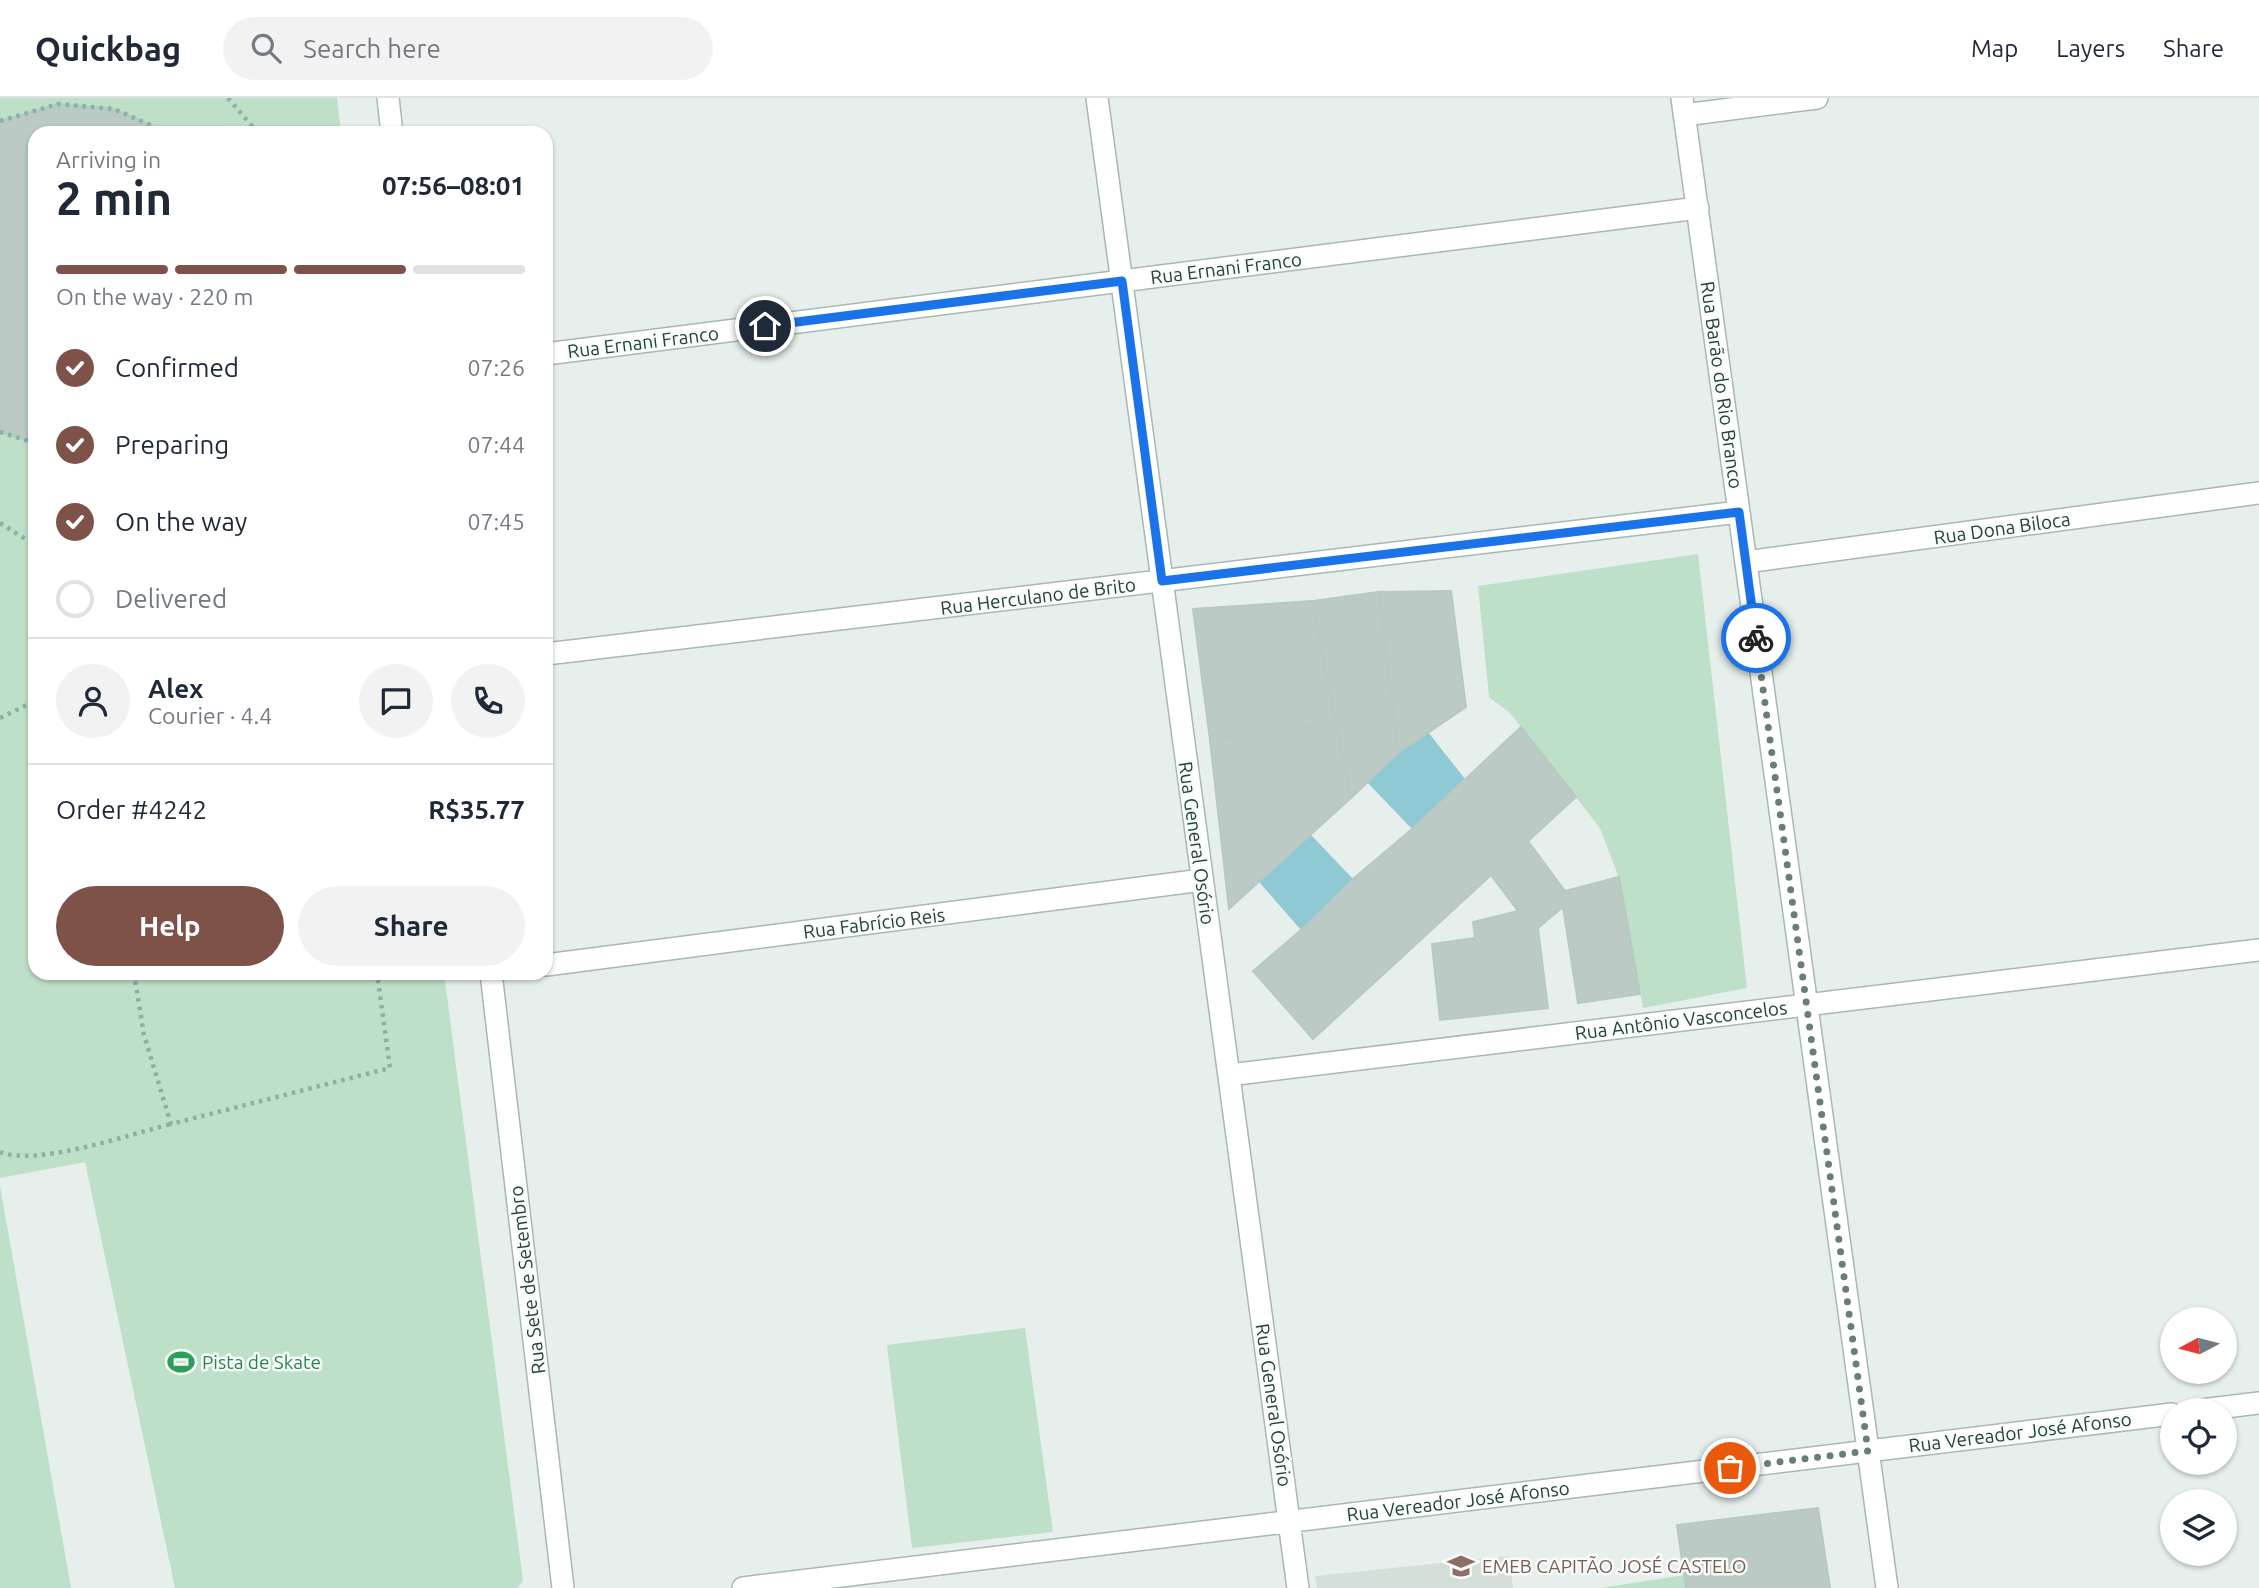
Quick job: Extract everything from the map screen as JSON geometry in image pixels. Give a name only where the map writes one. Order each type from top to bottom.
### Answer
[{"type":"street","points":[[388,98],[392,126]]},
{"type":"street","name":"Rua General Osório","points":[[1097,98],[1298,1588]]},
{"type":"street","points":[[1683,107],[1817,98]]},
{"type":"street","name":"Rua Barão do Rio Branco","points":[[1683,107],[1887,1588]]},
{"type":"street","name":"Rua Ernani Franco","points":[[553,353],[1698,208]]},
{"type":"street","name":"Rua Dona Biloca","points":[[1746,562],[2259,493]]},
{"type":"street","name":"Rua Herculano de Brito","points":[[553,653],[1739,512]]},
{"type":"street","name":"Rua Fabrício Reis","points":[[553,964],[1202,880]]},
{"type":"street","name":"Rua Antônio Vasconcelos","points":[[1229,1075],[2259,950]]},
{"type":"street","name":"Rua Sete de Setembro","points":[[492,980],[563,1588]]},
{"type":"street","points":[[2237,1406],[2259,1404]]},
{"type":"street","name":"Rua Vereador José Afonso","points":[[743,1588],[2160,1415]]},
{"type":"path","points":[[228,98],[252,126]]},
{"type":"path","points":[[0,121],[58,104],[114,109],[152,126]]},
{"type":"path","points":[[0,432],[28,441]]},
{"type":"path","points":[[0,523],[28,541]]},
{"type":"path","points":[[0,718],[28,704]]},
{"type":"path","points":[[135,980],[144,1035],[171,1124]]},
{"type":"path","points":[[0,1152],[11,1157],[58,1153],[390,1068],[378,980]]},
{"type":"shaded area","name":"EMEB CAPITÃO JOSÉ CASTELO","points":[[1509,1556],[1513,1588],[1317,1588],[1315,1576]]},
{"type":"green space","points":[[0,98],[337,98],[340,126],[28,126],[28,980],[445,980],[523,1581],[517,1588],[175,1588],[85,1162],[0,1178]]},
{"type":"green space","points":[[1698,554],[1747,988],[1643,1008],[1619,878],[1600,828],[1510,713],[1489,697],[1478,586]]},
{"type":"green space","points":[[0,1186],[71,1588],[0,1588]]},
{"type":"green space","points":[[1025,1328],[1053,1532],[912,1548],[887,1345]]},
{"type":"green space","points":[[1685,1575],[1686,1588],[1601,1588]]},
{"type":"water","points":[[1428,732],[1465,779],[1412,829],[1367,782],[1398,753]]},
{"type":"water","points":[[1311,835],[1353,879],[1301,930],[1259,882]]},
{"type":"building","points":[[58,104],[114,109],[152,126],[28,126],[28,441],[0,432],[0,121]]},
{"type":"building","points":[[1451,591],[1466,707],[1398,753],[1379,592]]},
{"type":"building","points":[[1379,592],[1398,753],[1351,798],[1312,601]]},
{"type":"building","points":[[1312,601],[1335,723],[1210,740],[1193,609]]},
{"type":"building","points":[[1335,723],[1351,798],[1229,909],[1210,740]]},
{"type":"building","points":[[1521,727],[1576,797],[1313,1039],[1253,971]]},
{"type":"building","points":[[1528,841],[1565,891],[1619,877],[1640,994],[1578,1003],[1563,907],[1538,928],[1548,1008],[1440,1020],[1432,944],[1475,938],[1473,922],[1518,911],[1491,875]]},
{"type":"building","points":[[1818,1508],[1830,1588],[1686,1588],[1677,1525]]},
{"type":"way so far","points":[[1730,1468],[1868,1451],[1756,638]]},
{"type":"place","name":"Pista de Skate","points":[[181,1362]]},
{"type":"place","name":"EMEB CAPITÃO JOSÉ CASTELO","points":[[1461,1566]]},
{"type":"route","points":[[765,326],[1122,281],[1162,581],[1739,512],[1756,638]]}]
